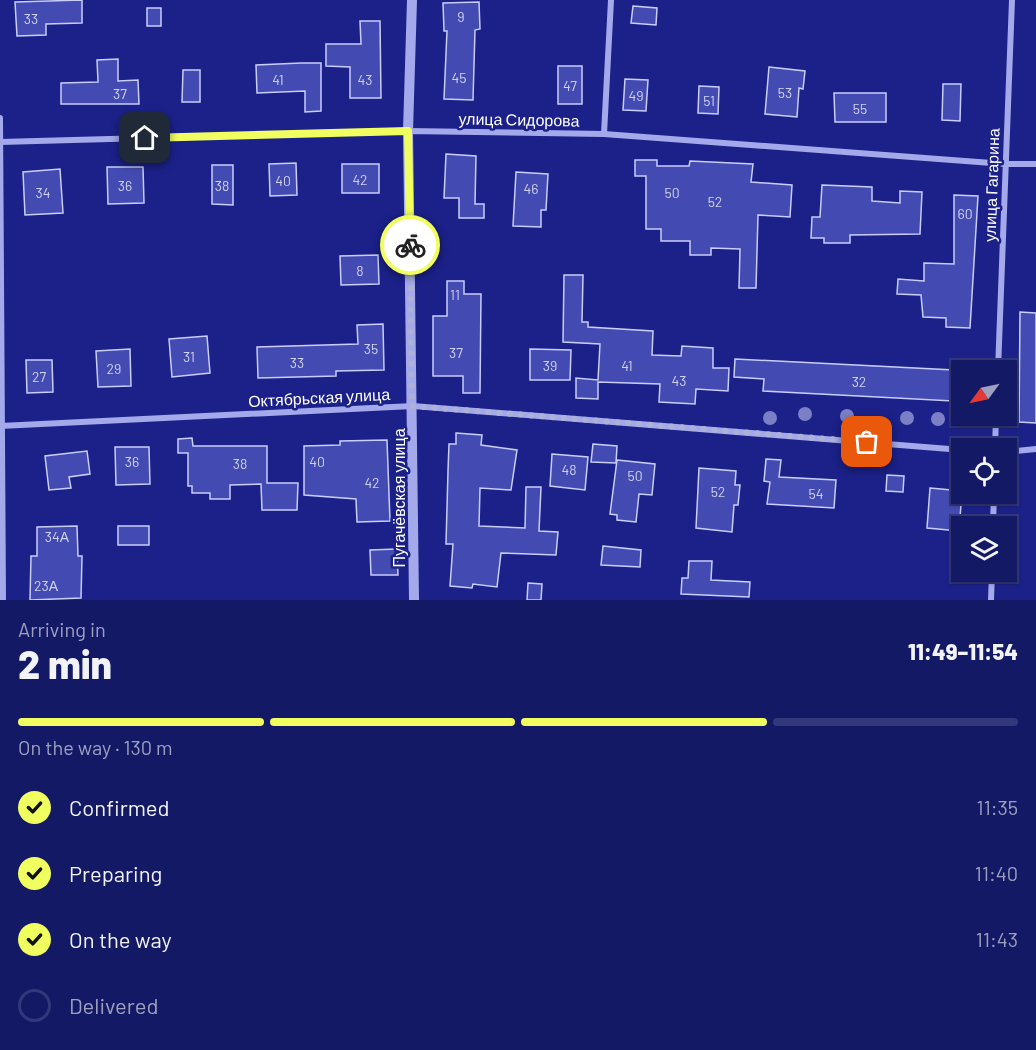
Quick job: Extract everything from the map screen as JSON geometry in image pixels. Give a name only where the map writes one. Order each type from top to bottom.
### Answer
[{"type":"street","name":"Пугачёвская улица","points":[[412,0],[408,131],[414,600]]},
{"type":"street","points":[[604,134],[611,0]]},
{"type":"street","name":"улица Гагарина","points":[[998,360],[1012,0]]},
{"type":"street","points":[[0,118],[3,600]]},
{"type":"street","name":"улица Сидорова","points":[[1,142],[408,131],[604,134],[1005,164],[1036,164]]},
{"type":"street","name":"Октябрьская улица","points":[[1,426],[412,406],[951,449]]},
{"type":"street","points":[[1017,451],[1036,449]]},
{"type":"street","points":[[992,582],[992,600]]},
{"type":"building","points":[[82,0],[82,23],[46,24],[46,35],[17,36],[15,2]]},
{"type":"building","points":[[479,2],[480,29],[475,30],[473,100],[444,99],[447,31],[444,31],[443,3]]},
{"type":"building","points":[[633,6],[657,8],[656,25],[631,23]]},
{"type":"building","points":[[147,8],[161,8],[161,26],[147,26]]},
{"type":"building","points":[[360,21],[380,21],[381,98],[350,98],[350,67],[326,66],[326,44],[361,44]]},
{"type":"building","points":[[118,59],[118,81],[138,80],[139,104],[61,104],[61,83],[98,82],[97,60]]},
{"type":"building","points":[[321,63],[321,111],[305,112],[305,91],[257,93],[256,65]]},
{"type":"building","points":[[558,66],[582,66],[582,104],[558,104]]},
{"type":"building","points":[[769,67],[805,71],[803,89],[799,88],[797,117],[765,114]]},
{"type":"building","points":[[183,70],[200,70],[200,102],[182,102]]},
{"type":"building","points":[[625,79],[648,80],[646,111],[623,110]]},
{"type":"building","points":[[943,84],[961,84],[960,121],[942,120]]},
{"type":"building","points":[[699,86],[719,87],[718,114],[698,113]]},
{"type":"building","points":[[834,93],[886,93],[886,122],[835,122]]},
{"type":"building","points":[[446,154],[476,156],[475,204],[484,204],[484,218],[459,218],[459,198],[444,198]]},
{"type":"building","points":[[635,160],[657,160],[657,166],[689,166],[690,161],[753,164],[751,182],[792,185],[790,217],[758,215],[756,288],[739,288],[740,249],[711,248],[711,255],[690,255],[690,241],[661,241],[661,229],[646,229],[646,176],[635,176]]},
{"type":"building","points":[[296,163],[297,195],[270,196],[269,164]]},
{"type":"building","points":[[342,164],[379,164],[379,193],[342,193]]},
{"type":"building","points":[[212,165],[233,165],[233,205],[212,204]]},
{"type":"building","points":[[107,167],[143,167],[144,203],[108,204]]},
{"type":"building","points":[[60,169],[63,213],[25,215],[23,172]]},
{"type":"building","points":[[516,172],[548,174],[546,210],[541,210],[541,227],[513,226]]},
{"type":"building","points":[[822,185],[872,187],[872,201],[900,203],[900,191],[922,192],[920,234],[850,235],[850,243],[824,243],[824,238],[811,238],[812,217],[820,217]]},
{"type":"building","points":[[954,195],[978,196],[970,328],[946,327],[946,318],[923,317],[921,295],[897,294],[898,279],[924,281],[924,263],[954,264]]},
{"type":"building","points":[[378,255],[379,284],[341,285],[340,256]]},
{"type":"building","points":[[564,275],[583,275],[582,322],[588,322],[588,327],[653,331],[652,355],[681,356],[682,346],[713,348],[713,368],[729,368],[728,391],[696,389],[695,404],[659,402],[660,384],[598,382],[598,399],[576,398],[576,378],[598,380],[600,344],[563,342]]},
{"type":"building","points":[[447,281],[464,281],[464,294],[481,294],[480,393],[463,393],[463,376],[433,376],[433,316],[447,316]]},
{"type":"building","points":[[1020,312],[1036,313],[1036,423],[1019,422]]},
{"type":"building","points":[[383,324],[384,370],[336,371],[336,376],[258,378],[257,347],[358,344],[357,325]]},
{"type":"building","points":[[207,336],[210,373],[172,377],[169,339]]},
{"type":"building","points":[[130,349],[131,386],[98,387],[96,351]]},
{"type":"building","points":[[530,349],[571,350],[570,380],[530,380]]},
{"type":"building","points":[[735,359],[951,370],[951,401],[763,391],[764,379],[734,377]]},
{"type":"building","points":[[26,360],[52,360],[53,392],[27,393]]},
{"type":"building","points":[[456,433],[482,435],[481,445],[517,450],[511,490],[480,488],[479,526],[525,528],[526,487],[541,487],[539,531],[558,532],[556,555],[501,553],[497,587],[473,584],[472,588],[450,586],[453,544],[446,544],[449,444],[456,444]]},
{"type":"building","points":[[192,438],[193,446],[267,446],[267,483],[298,483],[297,510],[262,510],[261,484],[230,485],[230,499],[210,499],[210,493],[192,493],[192,486],[188,486],[188,453],[178,453],[178,439]]},
{"type":"building","points":[[387,440],[390,521],[357,522],[356,499],[304,495],[304,446],[340,445],[340,441]]},
{"type":"building","points":[[593,444],[617,446],[616,463],[591,462]]},
{"type":"building","points":[[115,447],[149,447],[150,484],[116,485]]},
{"type":"building","points":[[87,451],[90,474],[69,477],[71,488],[49,490],[45,456]]},
{"type":"building","points":[[552,454],[588,457],[585,490],[550,486]]},
{"type":"building","points":[[766,459],[781,460],[779,477],[836,480],[834,508],[767,504],[770,482],[764,481]]},
{"type":"building","points":[[617,460],[655,464],[652,495],[639,494],[636,522],[617,520],[617,515],[610,514]]},
{"type":"building","points":[[699,468],[736,471],[735,485],[740,485],[738,505],[734,505],[732,532],[696,528]]},
{"type":"building","points":[[887,475],[904,476],[903,492],[886,491]]},
{"type":"building","points":[[930,488],[951,490],[951,504],[961,504],[960,516],[951,516],[951,530],[927,528]]},
{"type":"building","points":[[77,526],[78,556],[82,556],[81,598],[30,600],[31,556],[37,556],[37,527]]},
{"type":"building","points":[[118,526],[149,526],[149,545],[118,545]]},
{"type":"building","points":[[603,546],[641,550],[640,567],[601,565]]},
{"type":"building","points":[[397,549],[398,575],[371,575],[370,550]]},
{"type":"building","points":[[689,561],[712,561],[711,580],[750,582],[749,597],[681,594],[682,578],[688,578]]},
{"type":"building","points":[[528,583],[542,584],[541,600],[527,600]]},
{"type":"way so far","points":[[410,245],[412,406],[867,442]]},
{"type":"route","points":[[145,138],[408,131],[410,245]]}]
